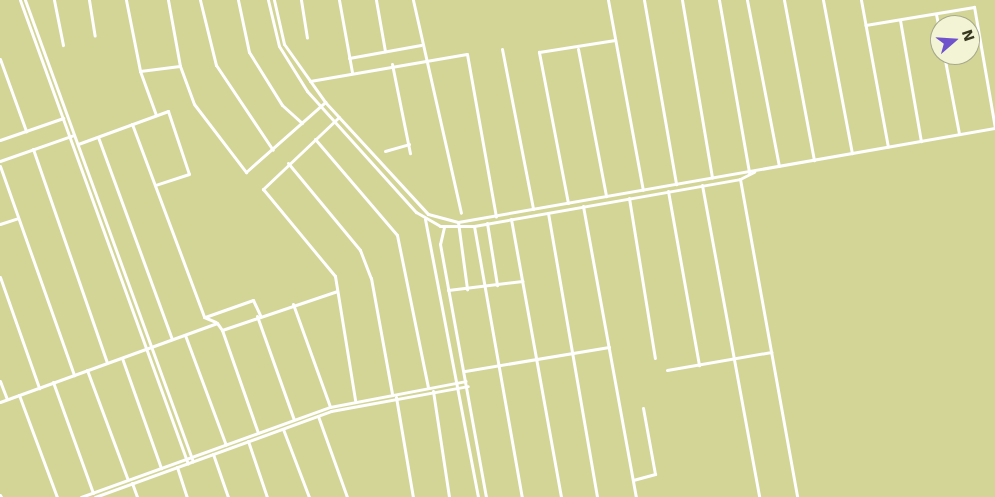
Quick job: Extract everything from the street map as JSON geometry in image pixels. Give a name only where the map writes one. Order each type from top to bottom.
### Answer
[{"type":"street","points":[[20,0],[63,118],[78,144],[190,460]]},
{"type":"street","points":[[25,0],[147,348],[190,460]]},
{"type":"street","points":[[54,0],[63,45]]},
{"type":"street","points":[[89,0],[95,36]]},
{"type":"street","points":[[126,0],[140,71],[156,115]]},
{"type":"street","points":[[168,0],[180,66],[194,104],[244,170],[249,172],[325,102]]},
{"type":"street","points":[[200,0],[216,64],[273,150]]},
{"type":"street","points":[[238,0],[249,52],[282,105],[302,123]]},
{"type":"street","points":[[268,0],[279,46],[321,106],[425,219],[458,228],[740,179],[757,170],[995,128],[975,10],[970,7],[865,26]]},
{"type":"street","points":[[274,0],[284,44],[310,82],[325,102],[428,214],[458,222],[712,177],[749,173]]},
{"type":"street","points":[[301,0],[307,38]]},
{"type":"street","points":[[339,0],[352,72]]},
{"type":"street","points":[[376,0],[385,51]]},
{"type":"street","points":[[413,0],[421,45],[429,58],[461,213]]},
{"type":"street","points":[[608,0],[642,190]]},
{"type":"street","points":[[644,0],[676,184]]},
{"type":"street","points":[[682,0],[712,177]]},
{"type":"street","points":[[719,0],[749,173]]},
{"type":"street","points":[[747,0],[779,166]]},
{"type":"street","points":[[784,0],[814,160]]},
{"type":"street","points":[[823,0],[852,153]]},
{"type":"street","points":[[861,0],[888,147]]},
{"type":"street","points":[[900,20],[921,141]]},
{"type":"street","points":[[568,203],[539,52],[578,49],[615,40]]},
{"type":"street","points":[[349,58],[421,45]]},
{"type":"street","points":[[502,49],[533,209]]},
{"type":"street","points":[[578,49],[606,196]]},
{"type":"street","points":[[310,82],[392,64],[464,53],[468,56],[496,216]]},
{"type":"street","points":[[0,59],[26,131]]},
{"type":"street","points":[[392,64],[410,153]]},
{"type":"street","points":[[946,65],[959,134]]},
{"type":"street","points":[[140,71],[180,66]]},
{"type":"street","points":[[78,144],[156,115],[169,113],[189,174],[156,186]]},
{"type":"street","points":[[339,117],[263,189],[327,263],[337,291],[355,400]]},
{"type":"street","points":[[0,140],[63,118]]},
{"type":"street","points":[[132,124],[204,317],[217,323],[222,330],[258,433]]},
{"type":"street","points":[[0,161],[72,136]]},
{"type":"street","points":[[98,136],[172,339]]},
{"type":"street","points":[[315,139],[397,235],[428,388]]},
{"type":"street","points":[[385,151],[408,144]]},
{"type":"street","points":[[33,149],[107,363]]},
{"type":"street","points":[[288,164],[360,250],[371,278],[392,393]]},
{"type":"street","points":[[0,166],[74,375]]},
{"type":"street","points":[[740,179],[797,497]]},
{"type":"street","points":[[702,185],[759,497]]},
{"type":"street","points":[[668,192],[699,365]]},
{"type":"street","points":[[629,198],[655,358]]},
{"type":"street","points":[[583,206],[636,497]]},
{"type":"street","points":[[548,213],[597,497]]},
{"type":"street","points":[[0,224],[18,218]]},
{"type":"street","points":[[425,219],[458,382],[478,497]]},
{"type":"street","points":[[511,219],[561,497]]},
{"type":"street","points":[[458,222],[468,289]]},
{"type":"street","points":[[487,223],[498,285]]},
{"type":"street","points":[[445,226],[440,244],[468,386],[486,497]]},
{"type":"street","points":[[474,226],[483,288],[522,497]]},
{"type":"street","points":[[0,277],[39,388]]},
{"type":"street","points":[[448,290],[483,288],[522,281]]},
{"type":"street","points":[[222,330],[293,304],[337,291]]},
{"type":"street","points":[[204,317],[253,300],[294,420]]},
{"type":"street","points":[[293,304],[330,407]]},
{"type":"street","points":[[0,402],[217,323]]},
{"type":"street","points":[[185,335],[226,445]]},
{"type":"street","points":[[465,371],[609,348]]},
{"type":"street","points":[[667,370],[771,352]]},
{"type":"street","points":[[122,358],[161,468]]},
{"type":"street","points":[[86,370],[128,480]]},
{"type":"street","points":[[0,381],[7,399]]},
{"type":"street","points":[[96,496],[128,480],[161,468],[213,454],[318,416],[355,400],[466,381]]},
{"type":"street","points":[[53,382],[96,496]]},
{"type":"street","points":[[81,497],[96,496],[177,467],[226,445],[330,407],[468,386]]},
{"type":"street","points":[[433,391],[449,497]]},
{"type":"street","points":[[19,395],[57,497]]},
{"type":"street","points":[[396,397],[413,497]]},
{"type":"street","points":[[633,480],[655,474],[643,408]]},
{"type":"street","points":[[318,416],[347,497]]},
{"type":"street","points":[[284,428],[309,497]]},
{"type":"street","points":[[248,441],[267,497]]},
{"type":"street","points":[[213,454],[228,497]]},
{"type":"street","points":[[177,467],[187,497]]},
{"type":"street","points":[[132,483],[137,497]]}]
